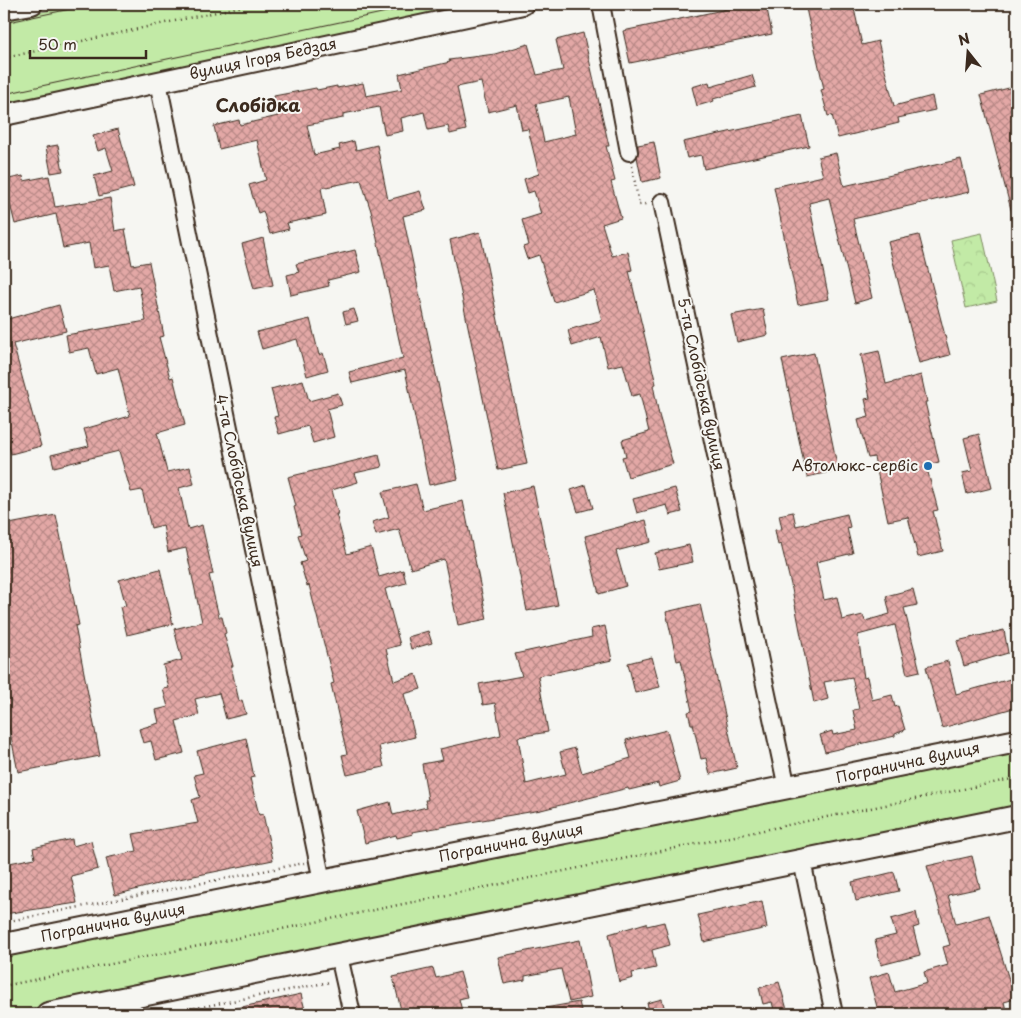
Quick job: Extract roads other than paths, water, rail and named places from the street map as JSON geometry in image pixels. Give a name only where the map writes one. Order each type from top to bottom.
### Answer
[{"type":"main road","name":"Погранична вулиця","points":[[4,945],[320,871],[787,788],[1017,741]]},
{"type":"main road","points":[[48,1014],[1017,817]]},
{"type":"street","points":[[4,9],[32,4]]},
{"type":"street","name":"вулиця Ігоря Бедзая","points":[[4,115],[523,4]]},
{"type":"street","points":[[601,4],[629,152]]},
{"type":"street","name":"4-та Слобідська вулиця","points":[[158,82],[320,871]]},
{"type":"street","name":"5-та Слобідська вулиця","points":[[662,202],[787,788]]},
{"type":"street","points":[[802,861],[834,1014]]},
{"type":"street","points":[[339,956],[352,1014]]},
{"type":"tram line","points":[[4,23],[94,4]]},
{"type":"tram line","points":[[4,94],[424,4]]},
{"type":"place","name":"Автолюкс-сервіс","points":[[928,466]]},
{"type":"district","name":"Слобідка","points":[[258,106]]}]
